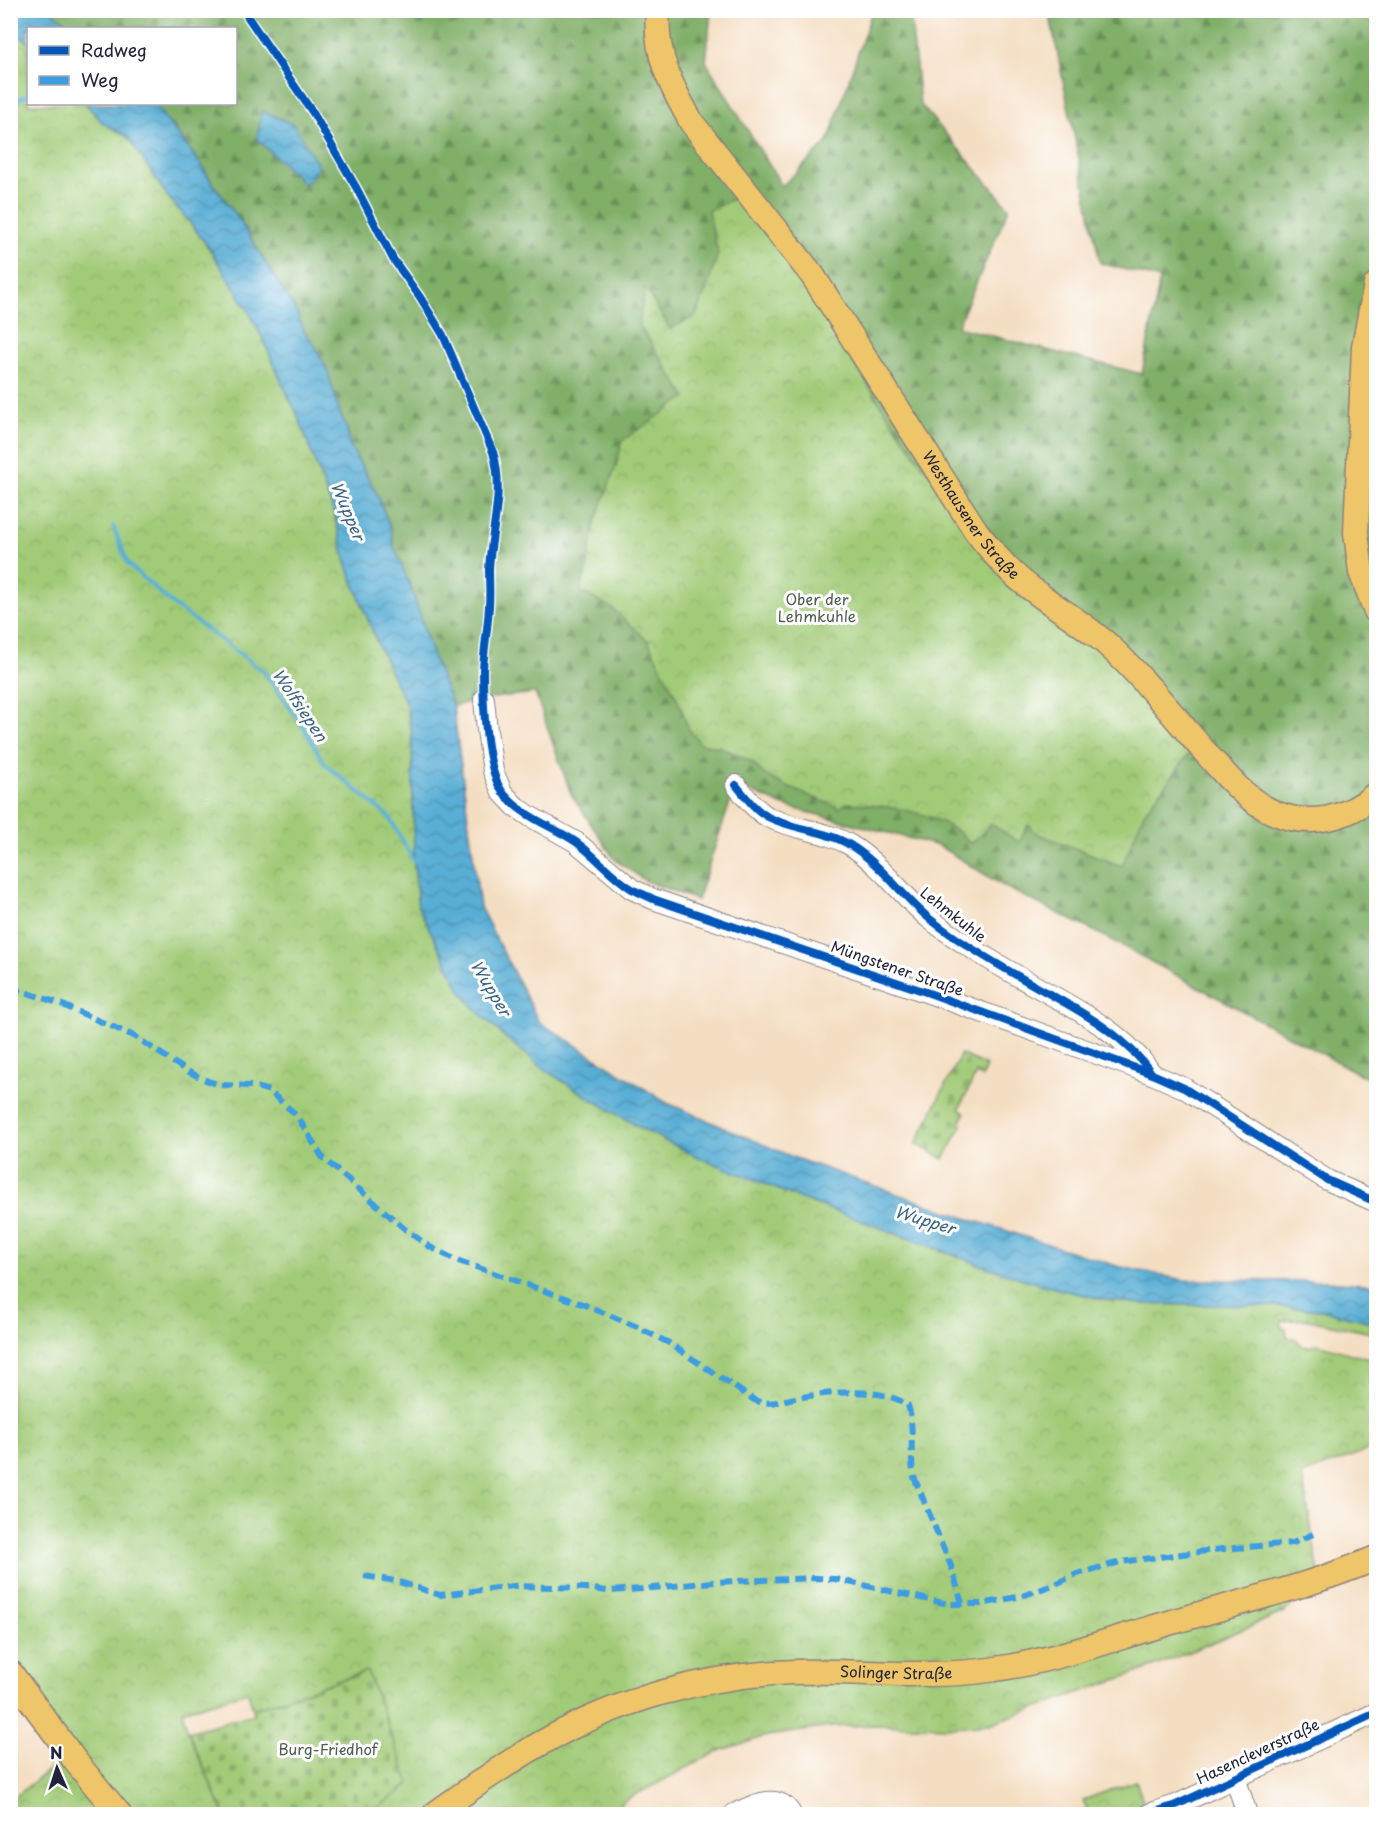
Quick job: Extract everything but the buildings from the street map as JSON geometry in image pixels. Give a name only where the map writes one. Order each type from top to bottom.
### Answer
[{"type":"main road","name":"Westhausener Straße","points":[[658,10],[660,53],[679,100],[692,123],[813,276],[976,531],[1005,566],[1116,653],[1230,779],[1255,803],[1284,816],[1311,820],[1345,814],[1377,794]]},
{"type":"main road","points":[[1377,285],[1364,346],[1356,522],[1361,572],[1377,611]]},
{"type":"main road","name":"Solinger Straße","points":[[435,1815],[501,1768],[558,1734],[610,1710],[670,1690],[719,1679],[766,1674],[825,1672],[939,1674],[1013,1666],[1320,1579],[1377,1558]]},
{"type":"main road","points":[[10,1672],[112,1807]]},
{"type":"street","name":"Müngstener Straße","points":[[484,699],[493,771],[502,792],[515,806],[531,817],[576,842],[632,889],[653,899],[926,992],[1152,1074],[1184,1088],[1327,1180],[1377,1202]]},
{"type":"street","name":"Lehmkuhle","points":[[736,785],[768,817],[831,836],[856,849],[929,918],[994,963],[1079,1010],[1122,1042],[1152,1074]]},
{"type":"street","name":"Hasencleverstraße","points":[[1149,1815],[1176,1805],[1377,1713]]},
{"type":"street","name":"Hasencleverstraße","points":[[1235,1777],[1247,1815]]},
{"type":"street","points":[[734,1815],[768,1801],[782,1804],[791,1815]]},
{"type":"green space","points":[[51,11],[711,11],[706,62],[782,186],[828,142],[872,11],[910,11],[920,104],[1009,208],[957,327],[1142,374],[1160,279],[1100,263],[1049,11],[1376,11],[1376,1083],[1100,934],[1007,888],[939,846],[784,806],[736,785],[697,900],[646,881],[615,860],[571,794],[535,693],[484,699],[453,706],[434,660],[412,591],[393,544],[391,530],[376,492],[350,446],[346,425],[315,346],[305,333],[296,311],[239,219],[200,163],[155,105],[237,105],[237,27],[73,27]]},
{"type":"green space","points":[[11,31],[27,42],[27,105],[87,105],[103,123],[128,137],[168,197],[209,248],[247,308],[263,339],[298,416],[335,516],[346,563],[378,645],[406,704],[412,733],[414,861],[418,907],[463,994],[479,1013],[548,1072],[644,1130],[799,1198],[989,1268],[1046,1286],[1105,1300],[1142,1304],[1274,1306],[1322,1310],[1376,1323],[1376,1334],[1304,1319],[1282,1321],[1282,1328],[1286,1328],[1287,1338],[1295,1338],[1302,1346],[1309,1347],[1317,1344],[1376,1361],[1376,1447],[1302,1475],[1320,1579],[1284,1612],[1153,1667],[989,1724],[952,1727],[873,1725],[829,1727],[767,1736],[721,1750],[625,1800],[611,1814],[369,1814],[410,1784],[367,1671],[253,1709],[248,1692],[182,1711],[188,1732],[224,1814],[11,1814],[11,1800],[62,1759],[11,1690]]},
{"type":"green space","name":"Ober der Lehmkuhle","points":[[737,197],[796,273],[926,470],[1102,650],[1192,750],[1144,813],[1122,866],[1038,834],[1028,825],[1019,842],[991,824],[971,844],[945,824],[913,812],[846,803],[840,808],[787,787],[765,775],[750,761],[720,747],[701,744],[688,728],[681,707],[648,641],[612,608],[580,591],[587,568],[595,523],[616,466],[622,441],[686,397],[639,325],[645,288],[670,329],[696,316],[718,253],[708,211]]},
{"type":"green space","points":[[961,1054],[986,1066],[982,1077],[976,1074],[959,1109],[965,1113],[960,1124],[962,1125],[944,1159],[916,1144]]},
{"type":"green space","name":"Burg-Friedhof","points":[[367,1671],[411,1785],[369,1814],[224,1814],[188,1732],[254,1714],[253,1709]]},
{"type":"green space","points":[[1136,1781],[1144,1804],[1118,1814],[1089,1814],[1083,1800]]},
{"type":"water","points":[[11,10],[51,11],[73,27],[27,27],[27,42],[11,31]]},
{"type":"water","name":"Wupper","points":[[87,105],[155,105],[200,163],[239,219],[296,311],[305,333],[327,369],[341,416],[346,425],[350,446],[376,492],[434,660],[453,706],[480,907],[539,1022],[667,1103],[795,1158],[960,1216],[1117,1266],[1183,1280],[1328,1281],[1376,1285],[1376,1323],[1322,1310],[1274,1306],[1142,1304],[1105,1300],[1046,1286],[989,1268],[799,1198],[698,1157],[644,1130],[548,1072],[479,1013],[463,994],[418,907],[414,861],[412,733],[406,704],[378,645],[346,563],[335,516],[298,416],[247,308],[209,248],[168,197],[128,137],[103,123]]},
{"type":"water","points":[[262,111],[293,124],[319,167],[305,185],[257,139]]},
{"type":"waterway","points":[[10,98],[19,99],[27,95]]},
{"type":"waterway","name":"Wolfsiepen","points":[[113,526],[128,564],[171,603],[263,671],[299,720],[325,764],[389,817],[414,861],[419,861]]},
{"type":"marked path","points":[[10,987],[58,1003],[134,1036],[187,1071],[208,1081],[220,1085],[254,1086],[269,1091],[299,1119],[322,1157],[406,1230],[430,1247],[456,1260],[585,1305],[635,1326],[669,1343],[754,1400],[769,1403],[823,1394],[853,1392],[882,1395],[908,1405],[914,1477],[951,1566],[962,1603]]},
{"type":"marked path","points":[[364,1576],[396,1581],[440,1595],[514,1586],[585,1588],[607,1591],[714,1582],[815,1578],[835,1579],[948,1604],[981,1604],[1022,1596],[1077,1574],[1120,1562],[1293,1543],[1313,1534]]},
{"type":"cycle path","points":[[243,10],[313,113],[357,189],[393,259],[443,335],[493,452],[498,496],[490,554],[489,601],[483,670],[489,752],[493,769],[504,794],[520,809],[576,842],[624,884],[653,899],[926,992],[1152,1074],[1184,1088],[1327,1180],[1376,1202]]},
{"type":"cycle path","points":[[736,785],[755,807],[768,817],[830,836],[850,845],[882,871],[930,919],[955,938],[1100,1024],[1128,1047],[1152,1074]]},
{"type":"cycle path","points":[[1149,1814],[1176,1805],[1376,1713]]}]
